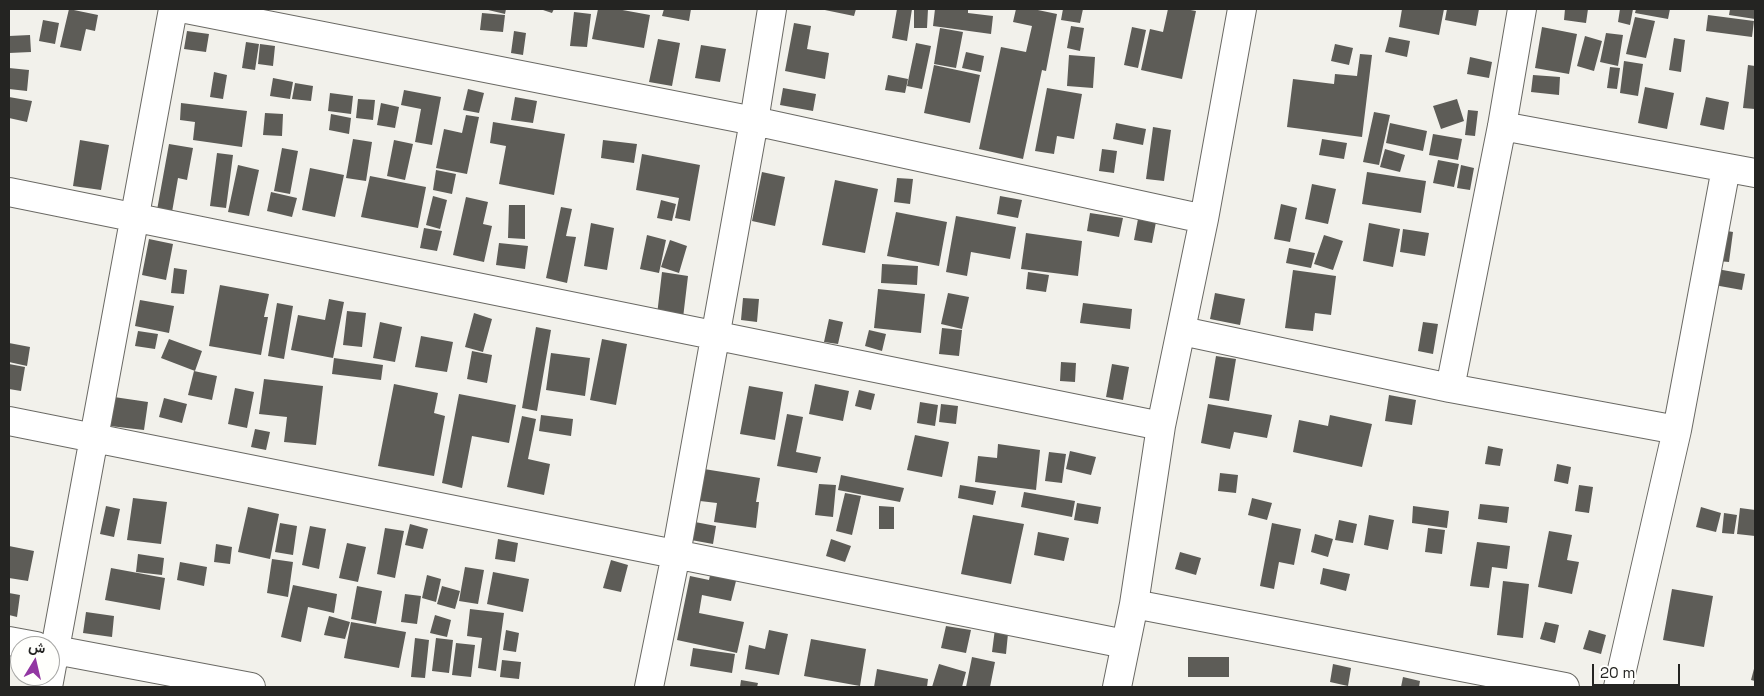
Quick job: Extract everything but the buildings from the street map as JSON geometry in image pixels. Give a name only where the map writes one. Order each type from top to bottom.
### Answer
[{"type":"street","points":[[50,636],[94,439],[173,9]]},
{"type":"street","points":[[186,9],[754,121],[1204,219]]},
{"type":"street","points":[[649,687],[676,554],[716,334],[772,9]]},
{"type":"street","points":[[1117,687],[1134,604],[1162,426],[1204,219],[1242,9]]},
{"type":"street","points":[[1450,388],[1502,126],[1522,9]]},
{"type":"street","points":[[1502,126],[1755,173]]},
{"type":"street","points":[[1618,687],[1677,430],[1726,168]]},
{"type":"street","points":[[9,192],[1162,426]]},
{"type":"street","points":[[1182,331],[1450,388],[1677,430]]},
{"type":"street","points":[[9,421],[1125,644]]},
{"type":"street","points":[[1134,604],[1565,687]]},
{"type":"street","points":[[60,650],[251,687]]}]
